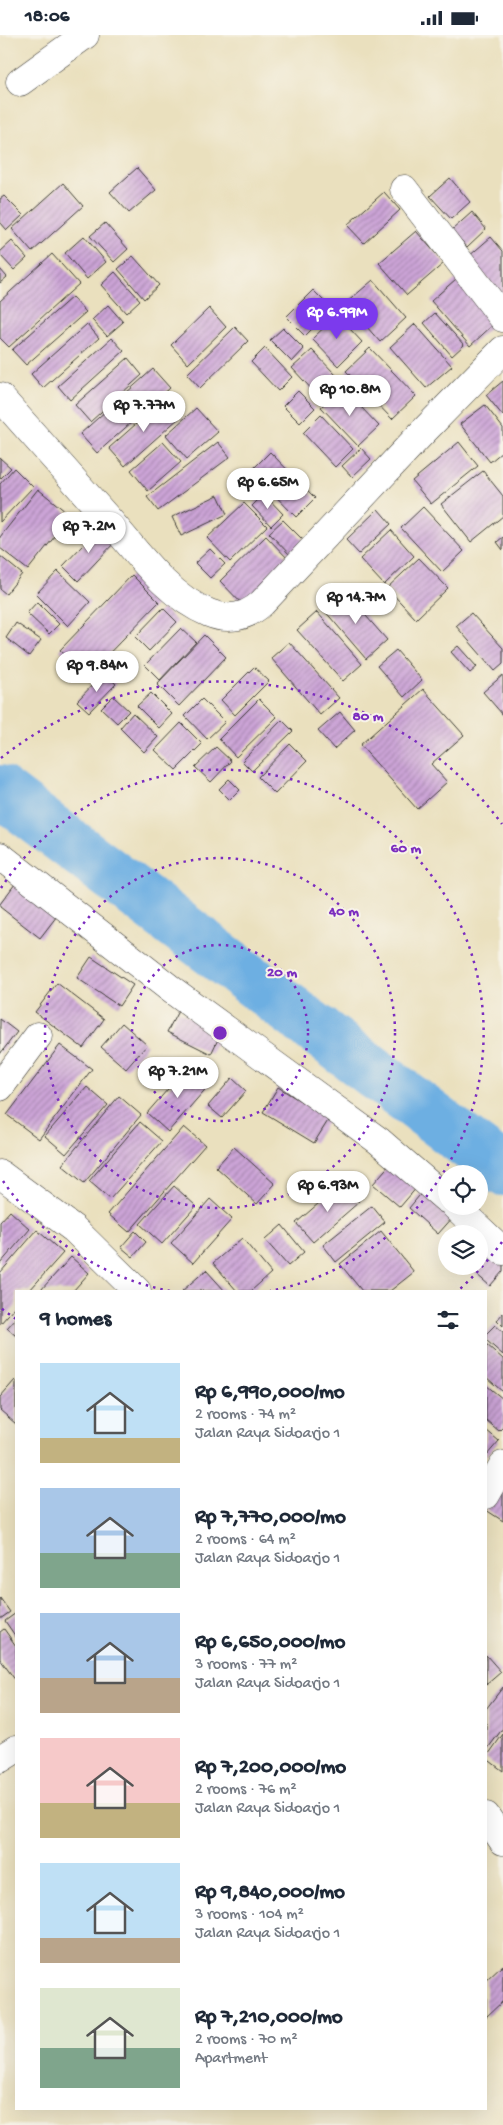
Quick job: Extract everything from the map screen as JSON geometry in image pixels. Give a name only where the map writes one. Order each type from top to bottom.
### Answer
[{"type":"street","points":[[20,82],[84,35]]},
{"type":"street","points":[[404,189],[503,318]]},
{"type":"street","points":[[0,397],[169,587],[208,613],[221,617],[234,617],[253,611],[262,603],[503,350]]},
{"type":"street","points":[[0,857],[172,990],[379,1141],[438,1192]]},
{"type":"street","points":[[0,1087],[38,1035]]},
{"type":"street","points":[[4,1185],[74,1229],[136,1290]]},
{"type":"street","points":[[465,1215],[503,1251]]},
{"type":"street","points":[[487,1493],[503,1465]]},
{"type":"street","points":[[0,1759],[15,1750]]},
{"type":"street","points":[[487,1818],[503,1841]]},
{"type":"building","points":[[137,168],[156,190],[129,213],[110,192]]},
{"type":"building","points":[[450,178],[470,202],[451,219],[430,196]]},
{"type":"building","points":[[63,183],[83,206],[32,252],[12,229]]},
{"type":"building","points":[[384,192],[400,210],[364,243],[347,225]]},
{"type":"building","points":[[4,196],[23,215],[7,230],[0,222],[0,199]]},
{"type":"building","points":[[472,212],[486,229],[467,247],[452,230]]},
{"type":"building","points":[[105,223],[128,249],[114,262],[90,236]]},
{"type":"building","points":[[416,231],[444,263],[407,295],[379,263]]},
{"type":"building","points":[[84,236],[106,262],[87,279],[65,253]]},
{"type":"building","points":[[491,237],[503,251],[503,297],[468,257]]},
{"type":"building","points":[[12,241],[27,258],[14,270],[0,255],[0,252]]},
{"type":"building","points":[[52,254],[79,284],[9,347],[0,338],[0,301]]},
{"type":"building","points":[[133,256],[159,285],[144,299],[118,269]]},
{"type":"building","points":[[0,269],[7,277],[0,283]]},
{"type":"building","points":[[115,272],[140,300],[126,313],[101,285]]},
{"type":"building","points":[[456,279],[495,323],[470,346],[431,301]]},
{"type":"building","points":[[373,280],[406,318],[380,342],[346,303]]},
{"type":"building","points":[[313,290],[332,309],[305,336],[286,317]]},
{"type":"building","points":[[72,297],[86,312],[26,365],[12,350]]},
{"type":"building","points":[[108,305],[123,322],[107,336],[92,320]]},
{"type":"building","points":[[209,308],[226,327],[188,364],[171,345]]},
{"type":"building","points":[[435,313],[464,345],[452,356],[424,323]]},
{"type":"building","points":[[337,315],[362,342],[338,366],[312,339]]},
{"type":"building","points":[[87,324],[99,338],[43,388],[31,374]]},
{"type":"building","points":[[415,324],[452,366],[426,388],[390,347]]},
{"type":"building","points":[[235,327],[248,341],[200,388],[187,374]]},
{"type":"building","points":[[283,328],[304,349],[292,362],[270,340]]},
{"type":"building","points":[[112,338],[124,351],[70,400],[58,386]]},
{"type":"building","points":[[265,348],[292,377],[278,391],[251,362]]},
{"type":"building","points":[[370,348],[416,396],[392,419],[346,371]]},
{"type":"building","points":[[312,350],[336,375],[316,394],[292,368]]},
{"type":"building","points":[[128,358],[142,375],[90,422],[75,405]]},
{"type":"building","points":[[153,369],[170,388],[97,453],[80,434]]},
{"type":"building","points":[[503,381],[503,416],[486,395]]},
{"type":"building","points":[[342,387],[379,426],[358,446],[321,407]]},
{"type":"building","points":[[298,391],[315,408],[300,423],[283,406]]},
{"type":"building","points":[[163,400],[179,418],[125,466],[109,448]]},
{"type":"building","points":[[485,405],[503,428],[503,451],[490,462],[460,424]]},
{"type":"building","points":[[196,408],[218,432],[187,459],[166,435]]},
{"type":"building","points":[[321,415],[353,449],[335,467],[303,433]]},
{"type":"building","points":[[163,442],[181,462],[148,491],[131,470]]},
{"type":"building","points":[[218,442],[230,457],[158,511],[147,497]]},
{"type":"building","points":[[459,442],[478,466],[431,504],[412,481]]},
{"type":"building","points":[[361,448],[371,459],[352,477],[342,466]]},
{"type":"building","points":[[270,452],[315,498],[296,517],[251,471]]},
{"type":"building","points":[[0,458],[11,468],[0,479]]},
{"type":"building","points":[[14,468],[33,487],[0,522],[0,484]]},
{"type":"building","points":[[483,471],[503,496],[503,516],[471,542],[441,504]]},
{"type":"building","points":[[245,477],[254,487],[241,499],[232,490]]},
{"type":"building","points":[[38,489],[71,516],[28,570],[0,548],[0,537]]},
{"type":"building","points":[[264,494],[283,514],[271,526],[252,506]]},
{"type":"building","points":[[218,495],[227,514],[181,536],[172,517]]},
{"type":"building","points":[[244,503],[267,526],[230,562],[207,538]]},
{"type":"building","points":[[423,507],[464,551],[442,572],[401,528]]},
{"type":"building","points":[[378,509],[391,524],[359,554],[346,540]]},
{"type":"building","points":[[283,520],[306,543],[292,557],[269,533]]},
{"type":"building","points":[[100,527],[115,542],[78,581],[63,566]]},
{"type":"building","points":[[391,530],[414,556],[384,585],[360,559]]},
{"type":"building","points":[[266,536],[290,561],[244,606],[220,581]]},
{"type":"building","points":[[503,537],[503,550],[497,542]]},
{"type":"building","points":[[210,549],[225,564],[210,578],[195,563]]},
{"type":"building","points":[[0,556],[22,574],[6,594],[0,589]]},
{"type":"building","points":[[419,558],[448,588],[416,619],[387,588]]},
{"type":"building","points":[[58,571],[90,602],[68,626],[36,594]]},
{"type":"building","points":[[132,575],[159,602],[87,676],[60,650]]},
{"type":"building","points":[[345,592],[387,640],[366,659],[324,610]]},
{"type":"building","points":[[37,602],[59,624],[49,634],[27,613]]},
{"type":"building","points":[[163,608],[177,622],[149,651],[135,637]]},
{"type":"building","points":[[317,612],[362,664],[343,681],[297,630]]},
{"type":"building","points":[[471,613],[503,648],[503,664],[495,671],[456,626]]},
{"type":"building","points":[[16,623],[41,640],[29,656],[6,638]]},
{"type":"building","points":[[181,628],[196,642],[160,680],[145,665]]},
{"type":"building","points":[[204,635],[226,657],[179,706],[157,684]]},
{"type":"building","points":[[289,642],[339,698],[320,715],[271,658]]},
{"type":"building","points":[[458,646],[477,667],[470,673],[451,652]]},
{"type":"building","points":[[396,650],[422,680],[404,697],[377,666]]},
{"type":"building","points":[[120,653],[134,667],[123,679],[109,664]]},
{"type":"building","points":[[254,667],[269,681],[235,715],[221,700]]},
{"type":"building","points":[[104,673],[116,684],[89,712],[77,701]]},
{"type":"building","points":[[503,675],[503,715],[483,692]]},
{"type":"building","points":[[423,689],[464,735],[431,764],[447,782],[417,809],[360,745]]},
{"type":"building","points":[[151,693],[172,714],[159,728],[137,706]]},
{"type":"building","points":[[113,696],[129,711],[117,723],[101,708]]},
{"type":"building","points":[[202,699],[225,722],[207,739],[185,716]]},
{"type":"building","points":[[259,699],[277,717],[236,757],[219,739]]},
{"type":"building","points":[[340,712],[355,730],[334,749],[318,731]]},
{"type":"building","points":[[133,713],[158,737],[144,752],[120,728]]},
{"type":"building","points":[[282,720],[293,731],[252,771],[242,761]]},
{"type":"building","points":[[181,723],[202,744],[176,770],[155,750]]},
{"type":"building","points":[[290,744],[307,761],[275,794],[258,777]]},
{"type":"building","points":[[216,747],[231,761],[211,782],[195,767]]},
{"type":"building","points":[[229,779],[240,790],[230,800],[219,789]]},
{"type":"building","points":[[15,884],[57,916],[40,938],[0,907],[0,904]]},
{"type":"building","points":[[91,957],[133,985],[119,1006],[77,978]]},
{"type":"building","points":[[57,983],[104,1019],[83,1048],[35,1012]]},
{"type":"building","points":[[178,1011],[221,1033],[211,1054],[167,1032]]},
{"type":"building","points":[[0,1019],[17,1032],[0,1054]]},
{"type":"building","points":[[122,1023],[147,1045],[126,1069],[101,1047]]},
{"type":"building","points":[[60,1045],[92,1069],[39,1139],[7,1115]]},
{"type":"building","points":[[189,1065],[210,1084],[168,1132],[147,1113]]},
{"type":"building","points":[[232,1078],[246,1091],[222,1118],[208,1106]]},
{"type":"building","points":[[87,1087],[108,1105],[66,1154],[45,1136]]},
{"type":"building","points":[[278,1087],[329,1119],[314,1143],[263,1112]]},
{"type":"building","points":[[119,1096],[141,1115],[84,1183],[62,1165]]},
{"type":"building","points":[[140,1122],[162,1141],[110,1199],[89,1181]]},
{"type":"building","points":[[184,1127],[205,1145],[129,1232],[108,1214]]},
{"type":"building","points":[[234,1147],[275,1184],[257,1204],[216,1167]]},
{"type":"building","points":[[391,1163],[418,1186],[400,1207],[373,1184]]},
{"type":"building","points":[[342,1183],[359,1202],[313,1242],[296,1223]]},
{"type":"building","points":[[174,1186],[196,1206],[162,1244],[140,1224]]},
{"type":"building","points":[[424,1190],[438,1202],[438,1215],[454,1216],[446,1225],[438,1225],[438,1234],[409,1208]]},
{"type":"building","points":[[210,1199],[232,1219],[193,1263],[171,1243]]},
{"type":"building","points":[[372,1206],[385,1222],[336,1262],[323,1245]]},
{"type":"building","points":[[10,1211],[30,1229],[0,1264],[0,1222]]},
{"type":"building","points":[[282,1225],[304,1252],[288,1266],[265,1240]]},
{"type":"building","points":[[37,1230],[63,1253],[30,1290],[15,1290],[15,1307],[0,1324],[0,1273]]},
{"type":"building","points":[[135,1231],[146,1242],[133,1257],[121,1247]]},
{"type":"building","points":[[381,1231],[414,1272],[391,1290],[361,1290],[340,1264]]},
{"type":"building","points":[[242,1238],[271,1273],[252,1290],[236,1290],[213,1263]]},
{"type":"building","points":[[488,1250],[503,1262],[503,1271],[490,1286],[477,1275],[488,1275]]},
{"type":"building","points":[[71,1257],[89,1273],[74,1290],[41,1290]]},
{"type":"building","points":[[206,1270],[224,1290],[183,1290]]},
{"type":"building","points":[[503,1313],[503,1326],[497,1320]]},
{"type":"building","points":[[15,1319],[15,1335],[7,1328]]},
{"type":"building","points":[[495,1325],[503,1332],[503,1355],[487,1341],[487,1333]]},
{"type":"building","points":[[487,1345],[503,1359],[503,1392],[487,1378]]},
{"type":"building","points":[[15,1380],[15,1423],[0,1410],[0,1397]]},
{"type":"building","points":[[487,1386],[503,1399],[503,1427],[499,1431],[487,1421]]},
{"type":"building","points":[[487,1431],[499,1441],[487,1455]]},
{"type":"building","points":[[503,1483],[503,1521],[487,1511]]},
{"type":"building","points":[[0,1598],[10,1612],[0,1619]]},
{"type":"building","points":[[15,1614],[15,1636],[5,1621]]},
{"type":"building","points":[[4,1629],[15,1645],[15,1680],[0,1659],[0,1632]]},
{"type":"building","points":[[487,1656],[501,1672],[487,1684]]},
{"type":"building","points":[[503,1687],[503,1728],[487,1750],[487,1708]]},
{"type":"building","points":[[503,1734],[503,1771],[487,1759]]},
{"type":"building","points":[[503,1965],[503,2001],[487,2016],[487,1980]]},
{"type":"waterway","points":[[0,791],[503,1170]]}]
